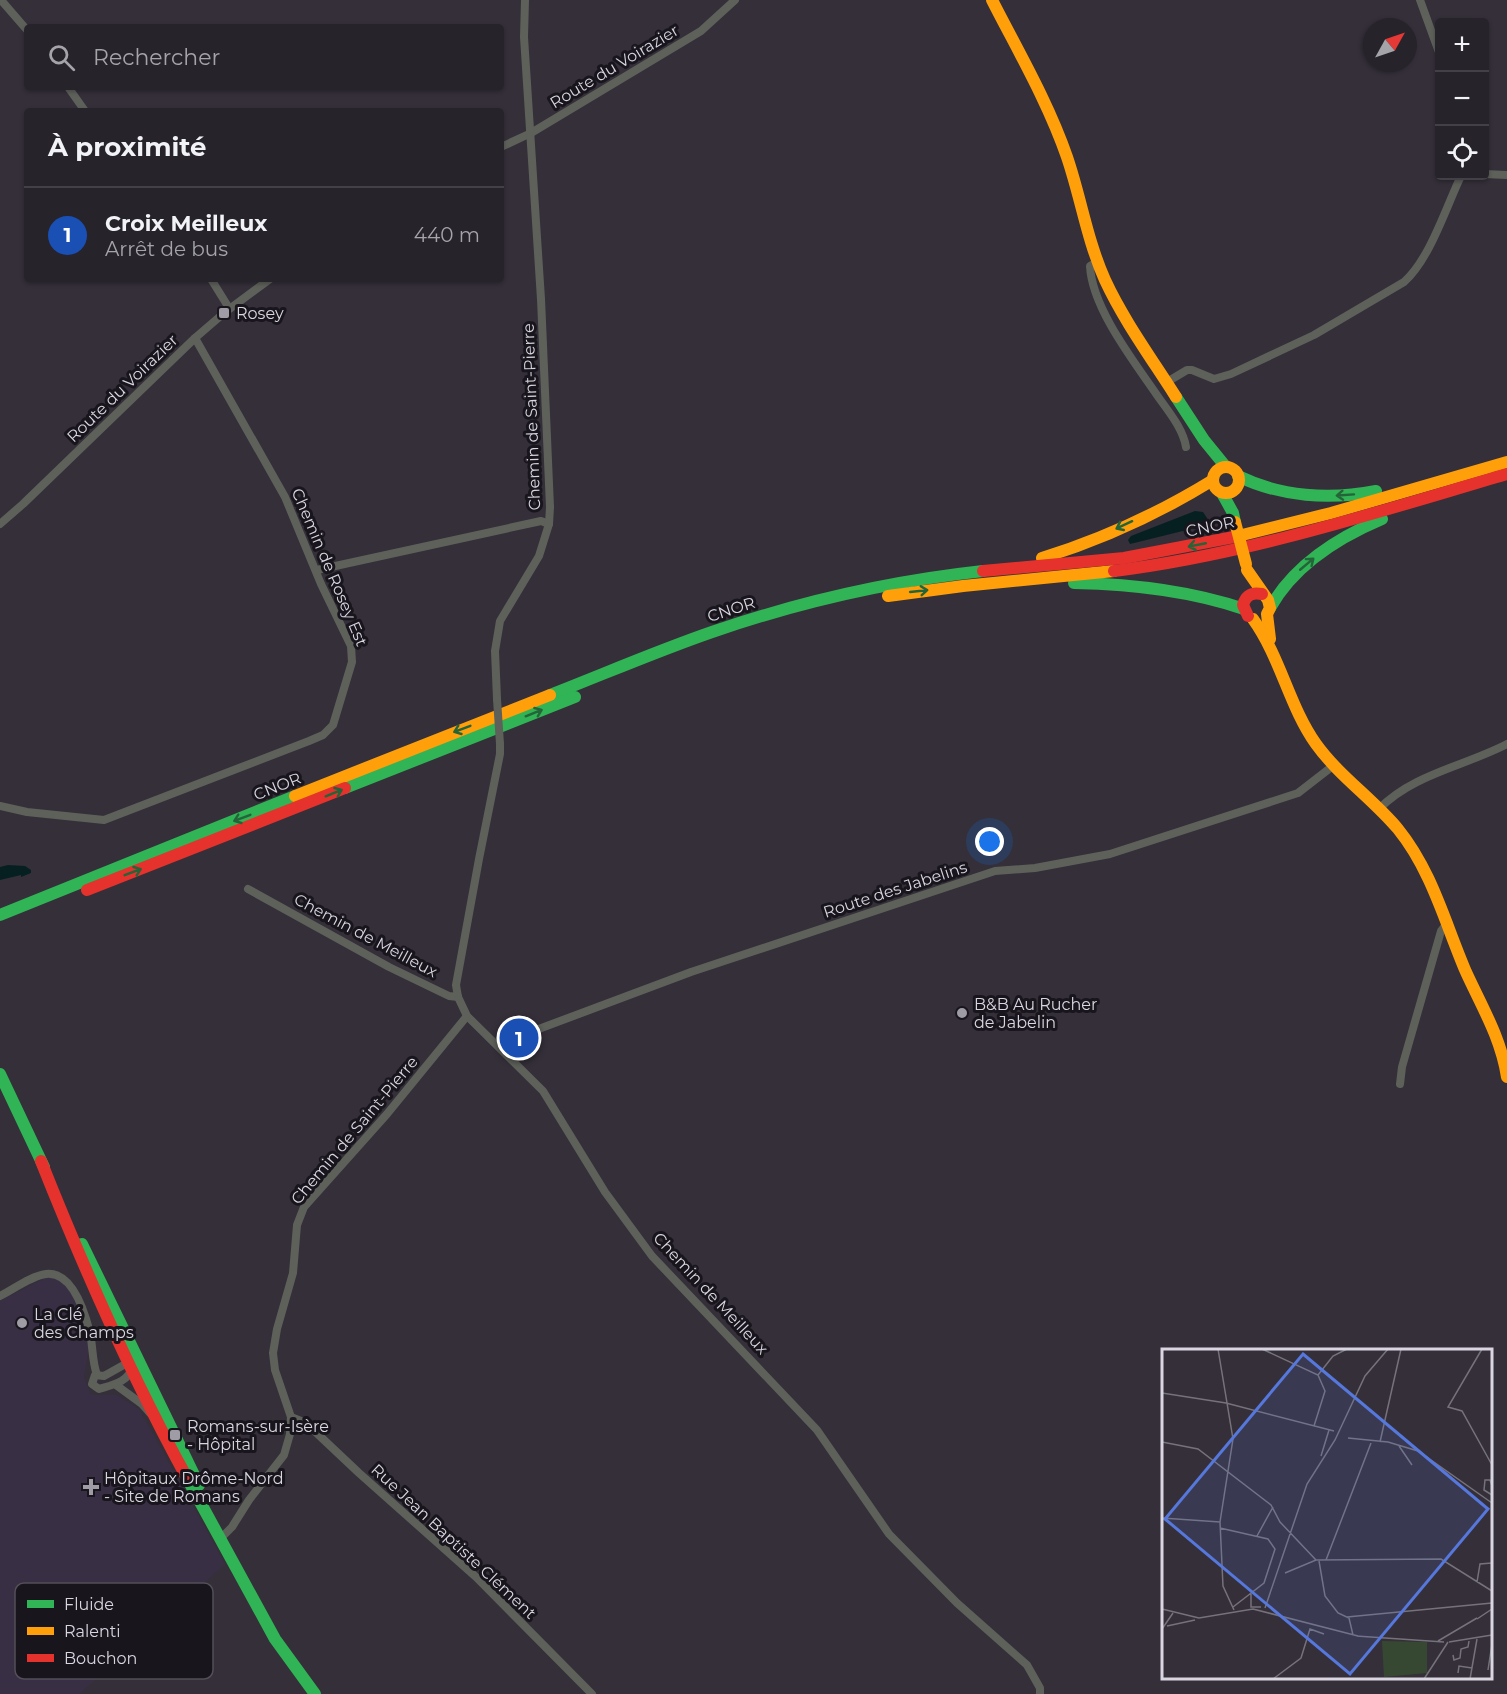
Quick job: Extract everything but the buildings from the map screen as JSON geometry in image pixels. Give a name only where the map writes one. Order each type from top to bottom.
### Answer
[{"type":"main road","points":[[993,0],[1052,117],[1068,159],[1097,262],[1118,304],[1204,440],[1226,467],[1238,476],[1258,485],[1285,491],[1344,496],[1465,474]]},
{"type":"main road","points":[[1204,440],[1215,488],[1228,492]]},
{"type":"main road","name":"CNOR","points":[[0,915],[145,855],[712,632],[821,600],[927,578],[985,570],[1102,560],[1207,544],[1507,462]]},
{"type":"main road","points":[[927,578],[1061,554],[1189,495],[1221,468],[1226,467]]},
{"type":"main road","points":[[1228,492],[1238,484],[1238,476]]},
{"type":"main road","points":[[978,584],[1082,583],[1134,587],[1217,600],[1248,609],[1261,618],[1268,611],[1277,593],[1299,572],[1329,546],[1357,529],[1395,514],[1482,488],[1507,476]]},
{"type":"main road","name":"CNOR","points":[[0,924],[716,641],[796,617],[870,599],[978,584],[1105,573],[1187,561],[1259,544],[1507,476]]},
{"type":"main road","points":[[1228,492],[1246,567],[1248,609],[1271,644],[1305,725],[1316,744],[1398,829],[1428,875],[1461,959],[1503,1052],[1507,1077]]},
{"type":"main road","points":[[1246,567],[1268,600],[1271,644]]},
{"type":"main road","points":[[1248,609],[1254,593],[1263,594]]},
{"type":"main road","points":[[0,1074],[156,1394],[235,1565]]},
{"type":"main road","points":[[41,1161],[83,1266],[169,1445],[275,1639],[315,1694]]},
{"type":"street","points":[[1,0],[24,27]]},
{"type":"street","name":"Chemin de Saint-Pierre","points":[[458,997],[456,985],[500,754],[495,651],[500,621],[538,556],[549,524],[542,310],[524,37],[525,0]]},
{"type":"street","name":"Route du Voirazier","points":[[504,146],[531,133],[701,31],[735,0]]},
{"type":"street","points":[[1420,0],[1435,41]]},
{"type":"street","points":[[70,90],[83,108]]},
{"type":"street","points":[[1489,174],[1507,175]]},
{"type":"street","points":[[1167,381],[1187,370],[1214,379],[1231,374],[1296,344],[1404,282],[1415,272],[1424,256],[1459,180]]},
{"type":"street","points":[[1097,262],[1090,266],[1090,276],[1100,302],[1128,353],[1172,416],[1186,447]]},
{"type":"street","points":[[213,282],[229,309]]},
{"type":"street","name":"Route du Voirazier","points":[[0,524],[32,496],[195,338],[266,282]]},
{"type":"street","name":"Chemin de Rosey Est","points":[[0,806],[37,813],[104,820],[323,735],[333,725],[352,657],[351,646],[321,584],[285,497],[195,338]]},
{"type":"street","points":[[316,570],[541,521],[549,524]]},
{"type":"street","points":[[1379,809],[1402,788],[1413,782],[1507,744]]},
{"type":"street","name":"Route des Jabelins","points":[[501,1048],[520,1036],[691,972],[995,871],[1035,868],[1110,854],[1298,793],[1334,765]]},
{"type":"street","name":"Chemin de Meilleux","points":[[248,889],[388,967],[449,996],[458,997],[467,1016],[543,1091],[605,1192],[652,1256],[817,1430],[889,1534],[957,1603],[1027,1665],[1040,1688],[1040,1694]]},
{"type":"street","points":[[1400,1084],[1402,1068],[1442,932],[1448,922]]},
{"type":"street","name":"Chemin de Saint-Pierre","points":[[223,1536],[284,1455],[290,1434],[291,1417],[275,1370],[273,1353],[277,1329],[293,1273],[297,1225],[304,1208],[387,1114],[467,1016]]},
{"type":"street","points":[[0,1296],[36,1277],[47,1274],[66,1280],[73,1289],[85,1319],[101,1375],[107,1380],[106,1386]]},
{"type":"street","points":[[131,1365],[93,1378],[94,1387],[99,1389],[116,1384],[131,1365],[132,1347]]},
{"type":"street","points":[[131,1365],[156,1394]]},
{"type":"street","points":[[116,1384],[148,1410],[169,1445]]},
{"type":"street","name":"Rue Jean Baptiste Clément","points":[[291,1417],[306,1423],[476,1577],[592,1694]]},
{"type":"shaded area","points":[[1195,511],[1203,512],[1207,518],[1207,525],[1130,544],[1128,540],[1131,536]]},
{"type":"shaded area","points":[[25,866],[31,870],[31,873],[0,880],[0,867]]},
{"type":"shaded area","name":"Hôpitaux Drôme-Nord - Site de Romans","points":[[49,1276],[61,1280],[72,1291],[89,1348],[84,1377],[91,1395],[117,1395],[139,1409],[225,1564],[204,1583],[15,1583],[15,1679],[96,1679],[79,1694],[0,1694],[0,1301]]},
{"type":"traffic: fast","points":[[1176,397],[1204,440],[1226,467]]},
{"type":"traffic: fast","points":[[1238,476],[1271,488],[1306,495],[1359,494],[1376,491]]},
{"type":"traffic: fast","points":[[1222,493],[1233,513],[1235,522]]},
{"type":"traffic: fast","points":[[1270,608],[1291,579],[1318,554],[1382,519]]},
{"type":"traffic: fast","points":[[550,695],[691,639],[778,611],[880,587],[983,571]]},
{"type":"traffic: fast","points":[[1074,583],[1160,590],[1203,597],[1244,609]]},
{"type":"traffic: fast","points":[[345,788],[575,697]]},
{"type":"traffic: fast","points":[[0,915],[295,796]]},
{"type":"traffic: fast","points":[[0,1074],[44,1167]]},
{"type":"traffic: fast","points":[[82,1244],[199,1485]]},
{"type":"traffic: fast","points":[[187,1478],[275,1639],[315,1694]]},
{"type":"traffic: slow","points":[[992,0],[1051,116],[1072,172],[1093,250],[1105,280],[1129,325],[1176,397]]},
{"type":"traffic: slow","points":[[1234,537],[1331,513],[1507,462]]},
{"type":"traffic: slow","points":[[1226,467],[1235,471],[1239,480],[1235,489],[1226,493],[1217,489],[1213,480],[1217,471],[1226,467]]},
{"type":"traffic: slow","points":[[1042,558],[1086,543],[1130,524],[1213,480]]},
{"type":"traffic: slow","points":[[1235,522],[1246,564]]},
{"type":"traffic: slow","points":[[1247,570],[1268,600],[1270,639]]},
{"type":"traffic: slow","points":[[888,596],[1114,571]]},
{"type":"traffic: slow","points":[[1253,619],[1263,634],[1299,714],[1316,744],[1335,767],[1398,829],[1420,862],[1466,972],[1496,1036],[1507,1077]]},
{"type":"traffic: slow","points":[[295,796],[550,695]]},
{"type":"traffic: jam","points":[[1114,571],[1164,564],[1263,543],[1507,474]]},
{"type":"traffic: jam","points":[[983,571],[1124,558],[1234,537]]},
{"type":"traffic: jam","points":[[1248,616],[1243,605],[1246,599],[1255,593],[1262,594]]},
{"type":"traffic: jam","points":[[87,890],[345,788]]},
{"type":"traffic: jam","points":[[41,1161],[109,1322],[187,1478]]},
{"type":"place","name":"Rosey","points":[[224,313]]},
{"type":"place","name":"B&B Au Rucher de Jabelin","points":[[962,1013]]},
{"type":"place","name":"Croix Meilleux","points":[[519,1038]]},
{"type":"place","name":"La Clé des Champs","points":[[22,1323]]},
{"type":"place","name":"Romans-sur-Isère - Hôpital","points":[[175,1435]]},
{"type":"place","name":"Hôpitaux Drôme-Nord - Site de Romans","points":[[91,1487]]}]
